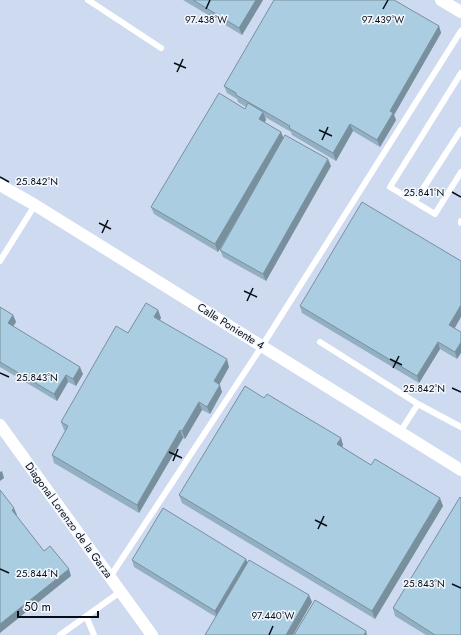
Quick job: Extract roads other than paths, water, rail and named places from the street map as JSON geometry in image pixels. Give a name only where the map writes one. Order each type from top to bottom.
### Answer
[{"type":"street","points":[[441,0],[461,12]]},
{"type":"street","name":"Calle Poniente 4","points":[[0,185],[35,205],[461,470]]},
{"type":"street","name":"Diagonal Lorenzo de la Garza","points":[[0,425],[152,635]]},
{"type":"lane","points":[[88,0],[161,48]]},
{"type":"lane","points":[[110,577],[262,346],[461,31]]},
{"type":"lane","points":[[461,73],[390,187],[435,214],[461,172]]},
{"type":"lane","points":[[414,201],[461,130]]},
{"type":"lane","points":[[0,260],[35,205]]},
{"type":"lane","points":[[320,342],[418,404],[461,427]]},
{"type":"lane","points":[[400,432],[418,404]]},
{"type":"lane","points":[[60,635],[120,592]]},
{"type":"lane","points":[[86,616],[94,635]]}]
